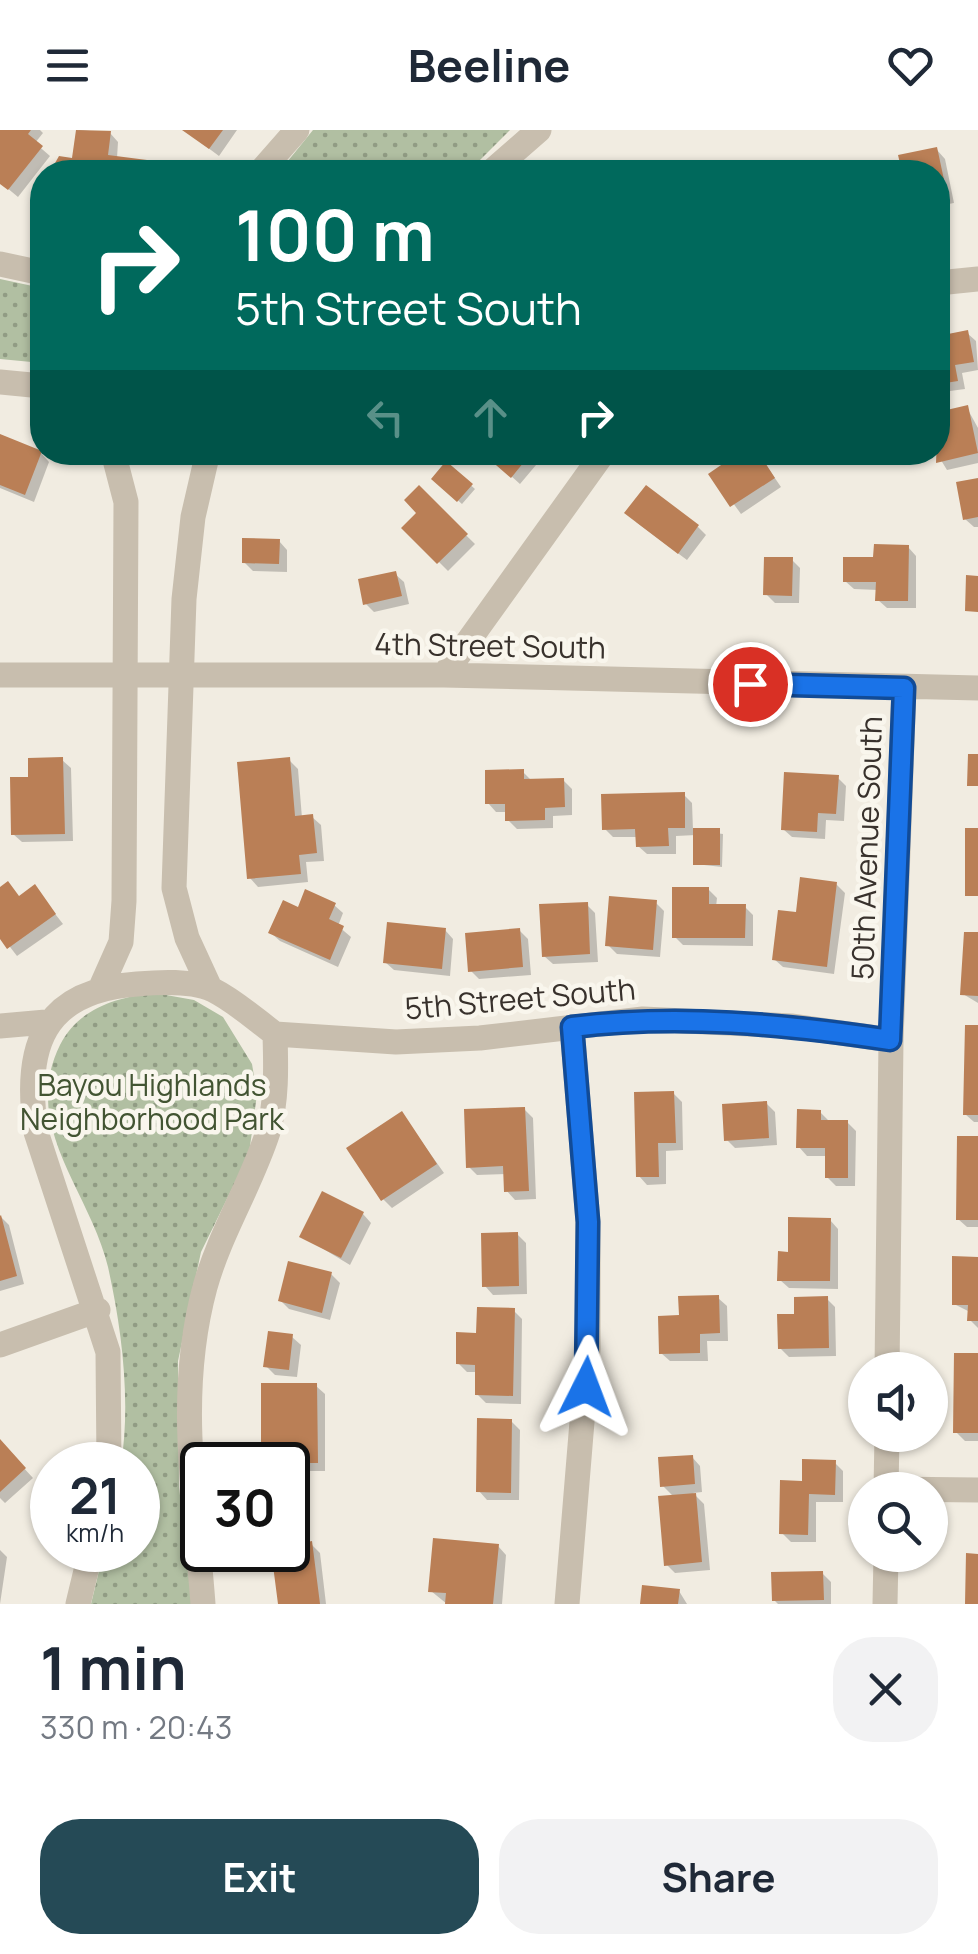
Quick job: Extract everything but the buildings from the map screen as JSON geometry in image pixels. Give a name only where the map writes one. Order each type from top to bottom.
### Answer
[{"type":"street","points":[[270,160],[296,130]]},
{"type":"street","points":[[505,160],[539,130]]},
{"type":"street","points":[[0,264],[30,270]]},
{"type":"street","points":[[950,282],[978,279]]},
{"type":"street","points":[[0,382],[30,385]]},
{"type":"street","points":[[101,986],[121,942],[128,675],[126,502],[116,465]]},
{"type":"street","points":[[205,465],[193,517],[178,677],[174,888],[186,938],[210,988]]},
{"type":"street","points":[[444,675],[595,465]]},
{"type":"street","name":"4th Street South","points":[[0,674],[444,675],[978,688]]},
{"type":"street","name":"50th Avenue South","points":[[888,1352],[890,1040],[904,688]]},
{"type":"street","points":[[109,1442],[108,1352],[98,1310],[36,1132],[32,1066],[46,1022],[72,1001],[101,986],[162,982],[210,988],[275,1034],[276,1080],[268,1130],[205,1287],[188,1373],[186,1431],[203,1604]]},
{"type":"street","name":"5th Street South","points":[[275,1034],[396,1042],[480,1038],[642,1019],[792,1026],[890,1040]]},
{"type":"street","points":[[0,1026],[46,1022]]},
{"type":"street","points":[[567,1604],[588,1348],[588,1222],[572,1027]]},
{"type":"street","points":[[0,1345],[98,1310]]},
{"type":"street","points":[[948,1490],[978,1490]]},
{"type":"street","points":[[78,1604],[85,1572]]},
{"type":"street","points":[[885,1604],[886,1572]]},
{"type":"green space","points":[[313,130],[510,130],[480,160],[289,160]]},
{"type":"green space","points":[[0,279],[30,285],[30,362],[0,359]]},
{"type":"green space","name":"Bayou Highlands Neighborhood Park","points":[[155,993],[194,1000],[223,1017],[252,1064],[257,1094],[249,1154],[201,1252],[178,1361],[180,1572],[189,1572],[193,1604],[91,1604],[99,1572],[160,1572],[160,1442],[124,1442],[121,1340],[108,1267],[62,1158],[48,1103],[50,1075],[68,1032],[88,1013],[127,998]]},
{"type":"route","points":[[586,1387],[588,1222],[572,1027],[642,1019],[680,1020],[792,1026],[890,1040],[899,896],[904,688],[750,684]]}]
